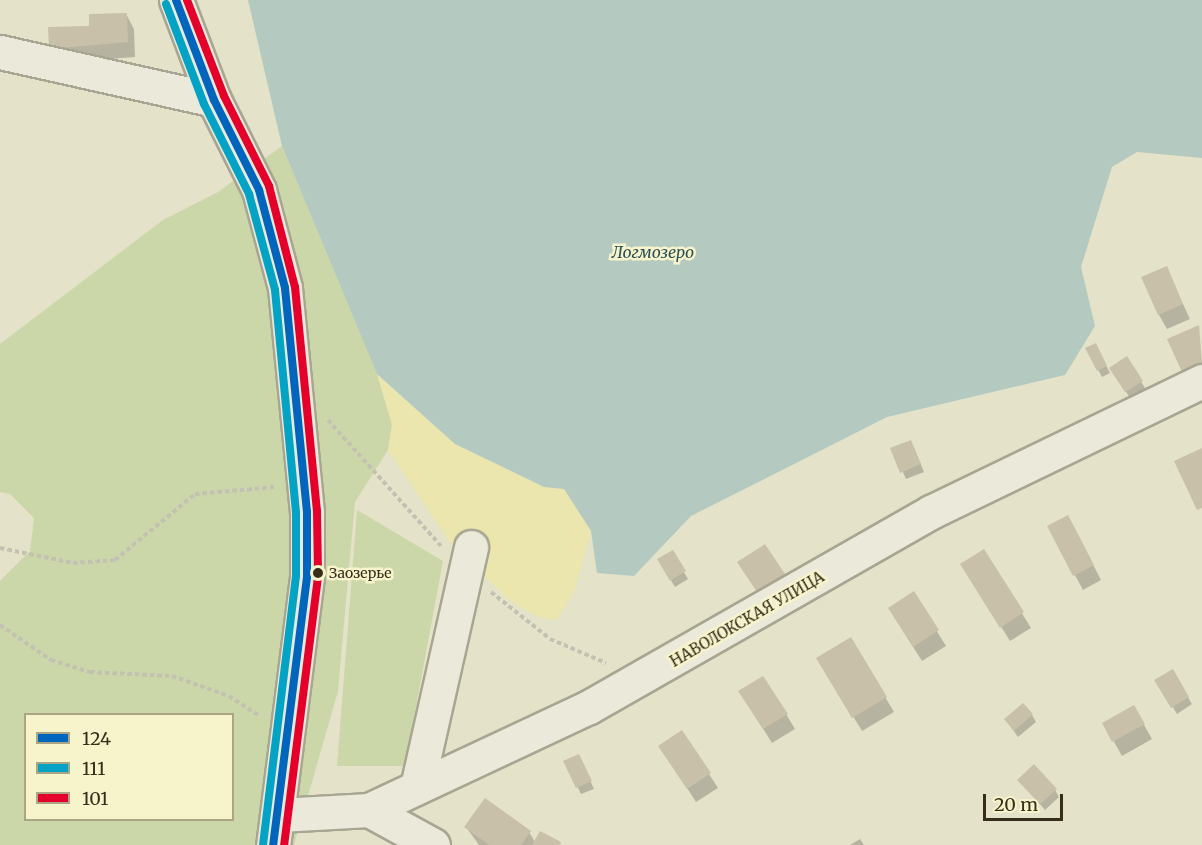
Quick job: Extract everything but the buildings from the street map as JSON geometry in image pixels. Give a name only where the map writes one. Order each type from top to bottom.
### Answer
[{"type":"street","points":[[176,0],[214,100],[259,190],[285,288],[303,467],[307,576],[290,737],[276,830]]},
{"type":"street","points":[[0,52],[214,100]]},
{"type":"street","name":"НАВОЛОКСКАЯ УЛИЦА","points":[[276,830],[369,810],[642,679],[931,512],[1202,381]]},
{"type":"street","points":[[417,787],[471,547]]},
{"type":"street","points":[[369,810],[433,845]]},
{"type":"path","points":[[0,548],[73,563],[115,560],[195,494],[279,486],[303,467]]},
{"type":"path","points":[[0,625],[51,660],[90,672],[172,676],[211,688],[290,737]]},
{"type":"green space","points":[[282,146],[387,397],[392,426],[388,450],[355,502],[338,691],[294,845],[0,845],[0,581],[30,551],[34,518],[10,494],[0,492],[0,344],[163,220],[218,192]]},
{"type":"green space","points":[[357,510],[443,561],[405,766],[337,766]]},
{"type":"sand","points":[[377,374],[455,444],[544,487],[564,489],[591,531],[575,589],[557,620],[540,618],[510,601],[448,540],[388,450],[392,425]]},
{"type":"water","name":"Логмозеро","points":[[248,0],[1202,0],[1202,158],[1137,152],[1112,167],[1081,267],[1095,326],[1065,375],[887,417],[691,516],[634,576],[597,573],[591,531],[564,489],[544,487],[455,444],[377,374],[282,146]]},
{"type":"transit line","name":"124","points":[[176,0],[214,100],[259,190],[285,288],[307,512],[307,577],[273,845]]},
{"type":"transit line","name":"101","points":[[187,0],[224,96],[269,186],[295,287],[317,511],[318,577],[284,845]]},
{"type":"transit line","name":"111","points":[[166,4],[204,104],[249,194],[275,290],[296,513],[296,576],[263,844]]},
{"type":"place","name":"Заозерье","points":[[318,573]]}]
